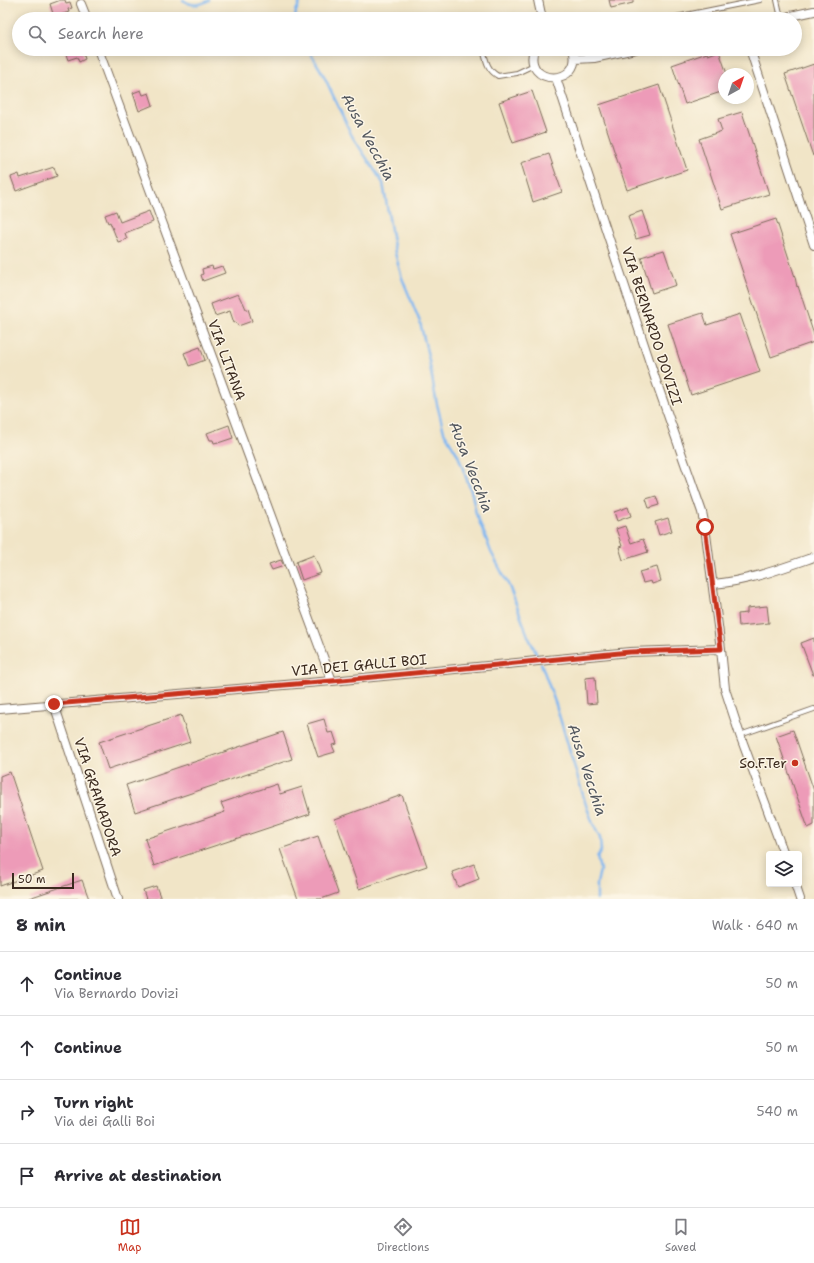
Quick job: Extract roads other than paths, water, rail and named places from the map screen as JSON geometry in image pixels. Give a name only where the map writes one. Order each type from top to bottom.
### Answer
[{"type":"street","points":[[538,0],[541,12]]},
{"type":"street","points":[[81,4],[84,12]]},
{"type":"street","points":[[802,14],[814,11]]},
{"type":"street","name":"VIA LITANA","points":[[101,56],[332,681]]},
{"type":"street","points":[[533,56],[536,70],[543,76],[556,78],[568,73],[572,67],[575,59],[574,56]]},
{"type":"street","points":[[575,59],[603,56]]},
{"type":"street","points":[[752,56],[814,245]]},
{"type":"street","name":"VIA BERNARDO DOVIZI","points":[[556,78],[656,381],[702,512],[713,584],[725,690],[783,851]]},
{"type":"street","points":[[713,584],[727,583],[758,576],[814,557]]},
{"type":"street","name":"VIA DEI GALLI BOI","points":[[0,709],[332,681],[528,661],[652,651],[721,649]]},
{"type":"street","name":"VIA GRAMADORA","points":[[54,704],[118,899]]},
{"type":"street","points":[[796,887],[800,899]]},
{"type":"lane","points":[[701,12],[760,0]]},
{"type":"lane","points":[[777,0],[778,12]]},
{"type":"lane","points":[[485,56],[488,68],[498,76],[517,73],[534,66]]},
{"type":"lane","points":[[740,735],[814,709]]},
{"type":"waterway","name":"Ausa Vecchia","points":[[183,0],[196,4],[209,0]]},
{"type":"waterway","name":"Ausa Vecchia","points":[[296,12],[301,0]]},
{"type":"waterway","name":"Ausa Vecchia","points":[[312,56],[323,74],[352,136],[383,183],[395,253],[402,278],[420,322],[444,432],[458,455],[472,494],[476,514],[491,552],[509,586],[528,636],[539,659]]},
{"type":"waterway","name":"Ausa Vecchia","points":[[541,663],[556,705],[586,805],[600,838],[601,851],[597,857],[600,870],[597,884],[597,899]]},
{"type":"place","name":"So.F.Ter","points":[[795,763]]}]
